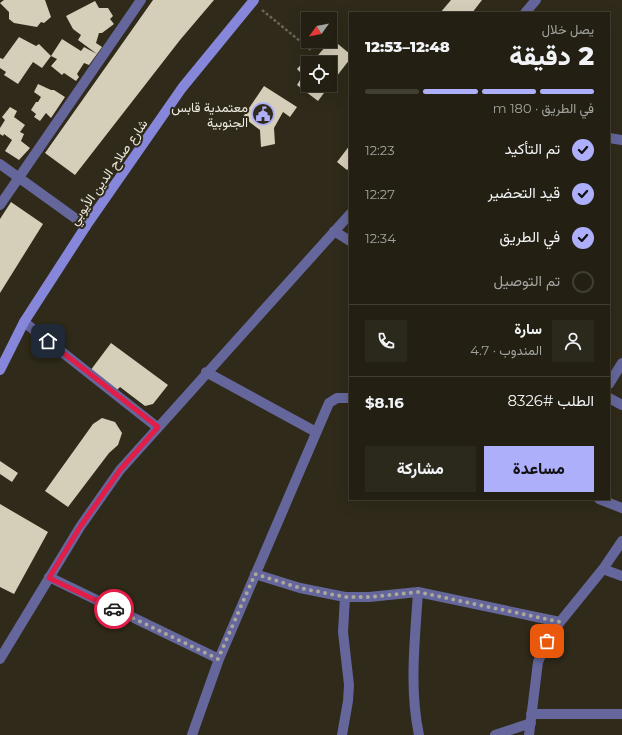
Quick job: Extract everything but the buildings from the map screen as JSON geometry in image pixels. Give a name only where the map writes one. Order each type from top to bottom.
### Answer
[{"type":"main road","name":"شارع صلاح الدين الأيوبي","points":[[0,370],[24,322],[86,226],[182,88],[253,1]]},
{"type":"street","points":[[0,205],[141,0]]},
{"type":"street","points":[[526,12],[536,0]]},
{"type":"street","points":[[610,138],[622,140]]},
{"type":"street","points":[[0,164],[86,226]]},
{"type":"street","points":[[0,659],[80,527],[120,470],[206,372],[349,215]]},
{"type":"street","points":[[334,231],[349,240]]},
{"type":"street","points":[[24,322],[158,427]]},
{"type":"street","points":[[610,382],[622,363]]},
{"type":"street","points":[[206,372],[316,432]]},
{"type":"street","points":[[192,735],[218,659],[329,403],[337,398],[349,398]]},
{"type":"street","points":[[610,399],[622,405]]},
{"type":"street","points":[[602,500],[622,508]]},
{"type":"street","points":[[529,735],[538,662],[547,641],[560,622],[603,569],[622,541]]},
{"type":"street","points":[[603,569],[622,576]]},
{"type":"street","points":[[255,574],[300,588],[345,597],[369,597],[418,592],[560,622]]},
{"type":"street","points":[[49,578],[218,659]]},
{"type":"street","points":[[418,592],[413,686],[414,706],[419,735]]},
{"type":"street","points":[[342,735],[349,696],[343,632],[345,597]]},
{"type":"street","points":[[495,735],[531,718],[622,714]]},
{"type":"path","points":[[253,1],[311,50]]},
{"type":"way so far","points":[[114,609],[218,659],[255,574],[300,588],[345,597],[369,597],[418,592],[560,622],[547,641]]},
{"type":"place","name":"معتمدية قابس الجنوبية","points":[[263,114]]},
{"type":"route","points":[[48,341],[158,427],[120,470],[80,527],[49,578],[114,609]]}]
